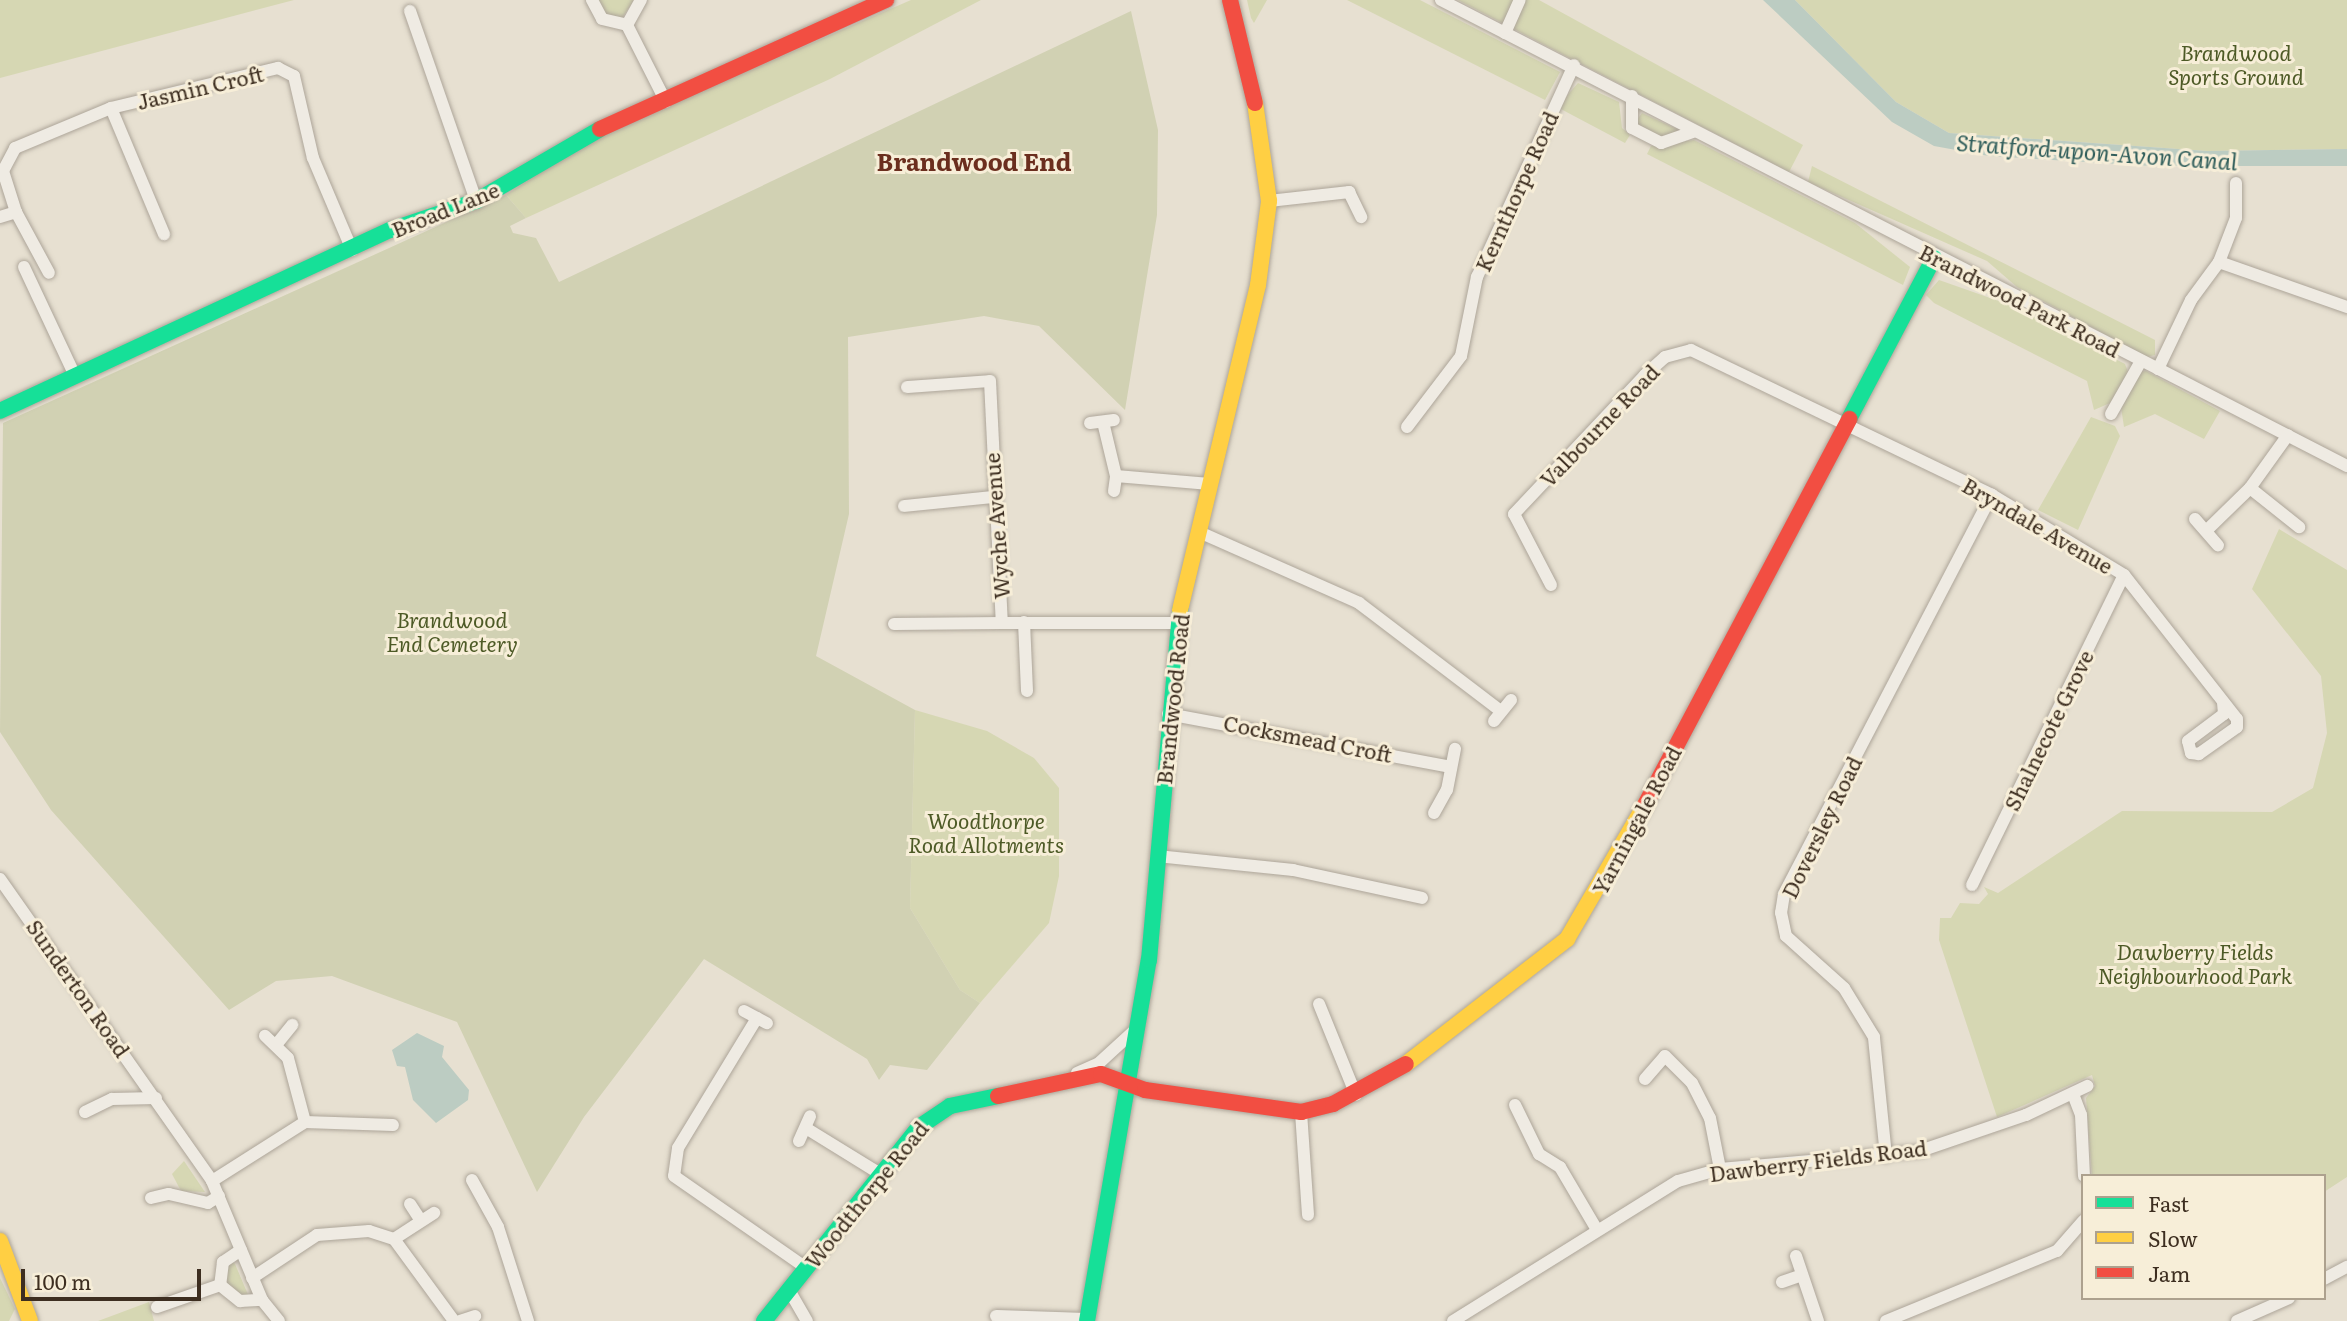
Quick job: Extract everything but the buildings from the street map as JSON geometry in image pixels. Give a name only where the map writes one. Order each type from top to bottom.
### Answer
[{"type":"main road","name":"Broad Lane","points":[[0,411],[352,250],[476,201],[581,138],[666,102],[886,0]]},
{"type":"main road","name":"Brandwood Road","points":[[1087,1320],[1127,1082],[1140,1025],[1177,623],[1258,285],[1269,201],[1265,146],[1230,0]]},
{"type":"main road","name":"Yarningale Road","points":[[1127,1082],[1301,1112],[1356,1094],[1385,1080],[1552,953],[1587,913],[1844,422],[1934,258]]},
{"type":"main road","name":"Woodthorpe Road","points":[[764,1321],[805,1267],[931,1115],[1070,1076],[1127,1082]]},
{"type":"main road","points":[[0,1241],[4,1261],[30,1321]]},
{"type":"street","points":[[592,0],[602,19],[627,25],[666,102]]},
{"type":"street","points":[[627,25],[641,0]]},
{"type":"street","name":"Brandwood Park Road","points":[[1441,0],[1574,65],[1693,132],[1934,258],[2347,466]]},
{"type":"street","points":[[1505,33],[1520,0]]},
{"type":"street","points":[[410,11],[476,201]]},
{"type":"street","name":"Kernthorpe Road","points":[[1407,428],[1461,356],[1477,277],[1574,65]]},
{"type":"street","name":"Jasmin Croft","points":[[49,273],[16,212],[3,171],[10,154],[111,108],[287,70],[301,94],[313,158],[352,250]]},
{"type":"street","points":[[1632,96],[1632,128],[1661,143],[1693,132]]},
{"type":"street","points":[[111,108],[164,233]]},
{"type":"street","points":[[2158,369],[2191,300],[2219,262],[2236,218],[2236,183]]},
{"type":"street","points":[[1269,201],[1349,192],[1361,217]]},
{"type":"street","points":[[0,217],[16,212]]},
{"type":"street","points":[[2219,262],[2347,307]]},
{"type":"street","points":[[24,267],[75,376]]},
{"type":"street","name":"Valbourne Road","points":[[1551,585],[1514,514],[1645,375],[1680,351],[1707,353],[1844,422]]},
{"type":"street","points":[[2111,414],[2141,361]]},
{"type":"street","name":"Wyche Avenue","points":[[907,387],[990,381],[992,498],[1002,623],[1177,623]]},
{"type":"street","points":[[1102,422],[1116,476],[1114,491]]},
{"type":"street","name":"Bryndale Avenue","points":[[1844,422],[1992,495],[2124,575],[2223,703]]},
{"type":"street","points":[[2207,530],[2250,488],[2288,435]]},
{"type":"street","points":[[1116,476],[1210,484]]},
{"type":"street","points":[[2250,488],[2299,527]]},
{"type":"street","name":"Doversley Road","points":[[1886,1156],[1874,1037],[1844,988],[1786,936],[1781,913],[1787,887],[1992,495]]},
{"type":"street","points":[[904,506],[992,498]]},
{"type":"street","points":[[2195,519],[2218,545]]},
{"type":"street","points":[[1199,533],[1359,603],[1498,716],[1511,700]]},
{"type":"street","name":"Shalnecote Grove","points":[[1972,885],[2124,575]]},
{"type":"street","points":[[1024,622],[1027,691]]},
{"type":"street","points":[[894,624],[1002,623]]},
{"type":"street","name":"Cocksmead Croft","points":[[1168,714],[1447,766]]},
{"type":"street","points":[[1434,813],[1447,790],[1447,766],[1455,749]]},
{"type":"street","points":[[1157,856],[1293,870],[1422,898]]},
{"type":"street","name":"Sunderton Road","points":[[0,879],[212,1181],[262,1300],[279,1321]]},
{"type":"street","points":[[1319,1004],[1356,1094]]},
{"type":"street","points":[[744,1011],[762,1020],[678,1147],[674,1176],[805,1267]]},
{"type":"street","points":[[276,1045],[292,1025]]},
{"type":"street","name":"Woodthorpe Road","points":[[1070,1076],[1099,1063],[1140,1025]]},
{"type":"street","points":[[265,1036],[288,1058],[305,1122]]},
{"type":"street","points":[[1646,1079],[1665,1056],[1692,1083],[1710,1118],[1720,1169]]},
{"type":"street","name":"Dawberry Fields Road","points":[[1453,1321],[1596,1228],[1678,1181],[1720,1169],[1886,1156],[1971,1136],[2087,1086]]},
{"type":"street","points":[[2073,1094],[2081,1115],[2084,1174]]},
{"type":"street","points":[[85,1112],[112,1099],[156,1098]]},
{"type":"street","points":[[1515,1105],[1539,1154],[1560,1167],[1596,1228]]},
{"type":"street","points":[[1301,1112],[1308,1215]]},
{"type":"street","points":[[799,1141],[809,1130],[810,1116]]},
{"type":"street","points":[[212,1181],[305,1122],[393,1125]]},
{"type":"street","points":[[809,1130],[882,1175]]},
{"type":"street","points":[[472,1180],[498,1227],[528,1321]]},
{"type":"street","points":[[151,1198],[169,1194],[208,1203],[219,1196]]},
{"type":"street","points":[[410,1205],[421,1221]]},
{"type":"street","points":[[394,1239],[434,1213]]},
{"type":"street","points":[[1886,1321],[2057,1251],[2081,1223]]},
{"type":"street","points":[[252,1278],[317,1235],[338,1229],[394,1239],[454,1321]]},
{"type":"street","points":[[220,1285],[223,1262],[241,1250]]},
{"type":"street","points":[[1796,1256],[1818,1321]]},
{"type":"street","points":[[2326,1278],[2347,1266]]},
{"type":"street","points":[[1782,1282],[1802,1275]]},
{"type":"street","points":[[220,1285],[240,1301],[262,1300]]},
{"type":"street","points":[[157,1307],[220,1285]]},
{"type":"street","points":[[789,1290],[807,1321]]},
{"type":"street","points":[[2238,1321],[2285,1300]]},
{"type":"street","points":[[460,1321],[475,1316]]},
{"type":"street","points":[[996,1316],[1087,1320]]},
{"type":"green space","points":[[0,0],[294,0],[0,78]]},
{"type":"green space","points":[[598,0],[634,0],[622,18],[607,17]]},
{"type":"green space","points":[[911,0],[981,0],[830,79],[526,218],[506,195],[591,139]]},
{"type":"green space","points":[[1247,0],[1267,0],[1254,23],[1251,18]]},
{"type":"green space","points":[[1347,0],[1420,0],[1560,72],[1545,100]]},
{"type":"green space","points":[[1458,0],[1539,0],[1803,145],[1789,172]]},
{"type":"green space","name":"Brandwood Sports Ground","points":[[1795,0],[2347,0],[2347,149],[2207,151],[1949,133],[1896,102]]},
{"type":"green space","name":"Brandwood End Cemetery","points":[[1131,11],[1158,130],[1157,215],[1125,410],[1039,326],[984,316],[848,337],[849,514],[816,656],[915,710],[910,908],[960,990],[980,1003],[927,1070],[890,1065],[879,1080],[867,1059],[704,959],[584,1117],[537,1192],[457,1022],[332,976],[276,981],[229,1010],[51,810],[0,732],[3,423],[506,195],[526,218],[510,226],[513,233],[536,238],[559,282]]},
{"type":"green space","points":[[1578,83],[1619,102],[1622,128],[1630,135],[1625,143],[1557,107]]},
{"type":"green space","points":[[1642,113],[1677,129],[1677,133],[1661,139],[1634,124]]},
{"type":"green space","points":[[1694,140],[1855,223],[1910,267],[1903,285],[1647,154],[1651,146]]},
{"type":"green space","points":[[1812,166],[2155,340],[2155,355],[2147,357],[2017,287],[1987,261],[1808,182]]},
{"type":"green space","points":[[1939,280],[2013,306],[2125,364],[2128,372],[2110,403],[2094,410],[2087,381],[1934,303],[1926,295]]},
{"type":"green space","points":[[2146,371],[2220,411],[2204,439],[2155,414],[2124,427],[2121,407],[2138,372]]},
{"type":"green space","points":[[2091,417],[2115,426],[2120,436],[2078,530],[2038,510]]},
{"type":"green space","name":"Dawberry Fields Neighbourhood Park","points":[[2279,529],[2347,570],[2347,1177],[2326,1191],[2326,1174],[2092,1174],[2086,1098],[2095,1086],[2092,1075],[1997,1117],[1939,940],[1940,918],[1951,918],[1960,903],[1979,904],[1988,894],[1984,887],[1998,893],[2122,811],[2272,812],[2313,788],[2327,733],[2321,676],[2252,589]]},
{"type":"green space","name":"Woodthorpe Road Allotments","points":[[915,710],[987,731],[1034,758],[1059,788],[1059,876],[1049,923],[980,1003],[960,990],[910,908]]},
{"type":"green space","points":[[184,1161],[205,1192],[181,1191],[172,1174]]},
{"type":"green space","points":[[231,1260],[249,1297],[225,1289],[222,1270]]},
{"type":"green space","points":[[0,1278],[15,1309],[9,1321],[0,1321]]},
{"type":"green space","points":[[149,1302],[154,1321],[98,1321]]},
{"type":"water","name":"Stratford-upon-Avon Canal","points":[[1763,0],[1795,0],[1896,102],[1949,133],[2207,151],[2347,149],[2347,166],[2152,166],[1989,156],[1934,146],[1892,122]]},
{"type":"water","points":[[417,1033],[444,1046],[442,1057],[469,1090],[468,1100],[436,1123],[413,1100],[405,1067],[397,1066],[392,1050]]},
{"type":"traffic: fast","points":[[0,411],[390,230],[476,201],[600,129]]},
{"type":"traffic: fast","points":[[1849,419],[1934,258]]},
{"type":"traffic: fast","points":[[1087,1321],[1149,960],[1180,610]]},
{"type":"traffic: fast","points":[[764,1321],[919,1127],[950,1106],[998,1096]]},
{"type":"traffic: slow","points":[[1180,610],[1258,285],[1269,201],[1255,103]]},
{"type":"traffic: slow","points":[[1406,1064],[1567,939],[1645,805]]},
{"type":"traffic: slow","points":[[0,1241],[30,1321]]},
{"type":"traffic: jam","points":[[600,129],[886,0]]},
{"type":"traffic: jam","points":[[1230,0],[1255,103]]},
{"type":"traffic: jam","points":[[1645,805],[1849,419]]},
{"type":"traffic: jam","points":[[998,1096],[1101,1074],[1145,1090],[1301,1112],[1333,1104],[1406,1064]]},
{"type":"district","name":"Brandwood End","points":[[974,161]]}]
